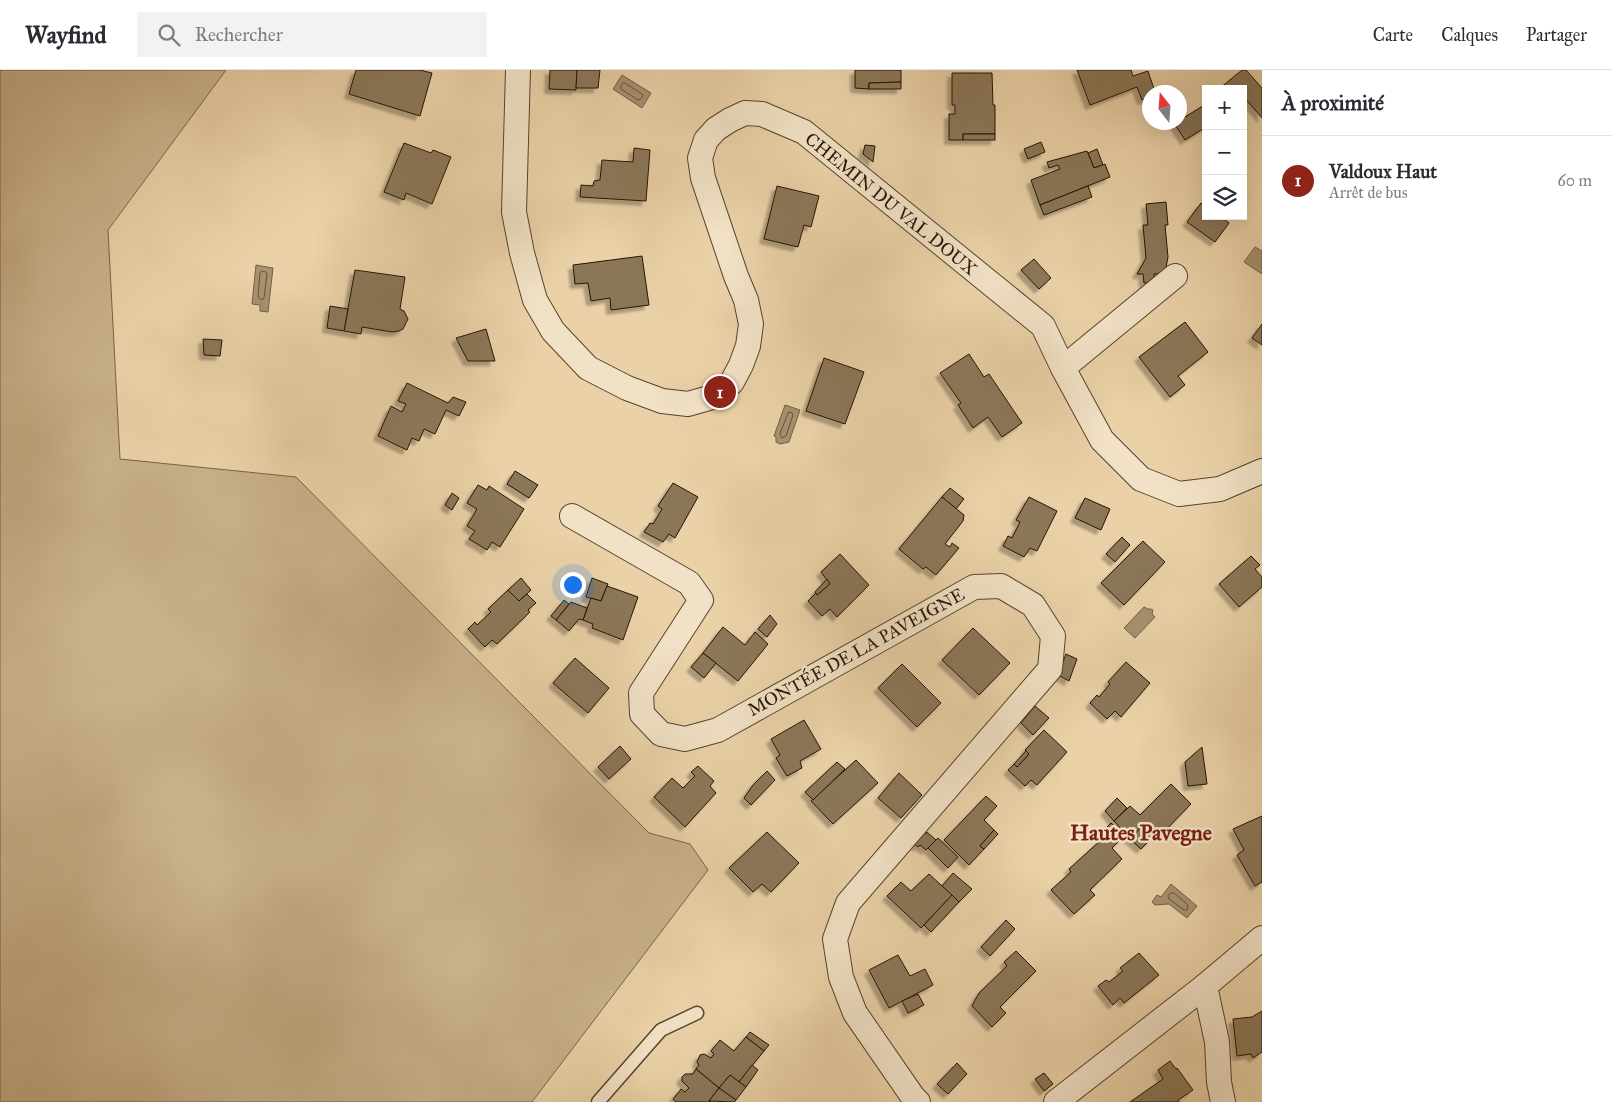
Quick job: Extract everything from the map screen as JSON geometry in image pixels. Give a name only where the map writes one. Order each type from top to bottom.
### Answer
[{"type":"street","name":"CHEMIN DU VAL DOUX","points":[[518,70],[514,212],[522,253],[535,300],[553,331],[588,368],[627,388],[662,401],[688,404],[709,398],[732,382],[748,346],[751,324],[746,300],[703,178],[700,158],[706,140],[716,129],[745,113],[762,114],[804,132],[1043,326],[1063,368],[1102,440],[1141,479],[1179,494],[1220,489],[1262,471]]},
{"type":"street","points":[[1063,368],[1175,276]]},
{"type":"street","name":"MONTÉE DE LA PAVEIGNE","points":[[572,516],[689,583],[701,600],[641,693],[642,714],[660,734],[685,739],[718,730],[974,587],[1001,586],[1033,605],[1053,636],[1050,669],[848,904],[835,939],[841,977],[855,1013],[913,1098],[918,1102]]},
{"type":"street","points":[[1056,1102],[1262,938]]},
{"type":"street","points":[[1204,986],[1217,1042],[1219,1082],[1223,1102]]},
{"type":"lane","points":[[598,1102],[661,1030],[697,1013]]},
{"type":"shaded area","points":[[0,70],[226,70],[108,230],[120,459],[296,477],[649,833],[690,844],[708,870],[532,1102],[0,1102]]},
{"type":"water","points":[[622,75],[651,93],[642,108],[613,89]]},
{"type":"water","points":[[1255,247],[1262,251],[1262,274],[1244,262]]},
{"type":"water","points":[[256,265],[273,268],[268,312],[260,311],[260,305],[252,304]]},
{"type":"water","points":[[785,405],[800,410],[789,442],[780,444],[776,442],[776,437],[774,436]]},
{"type":"water","points":[[1144,607],[1153,610],[1152,614],[1155,617],[1135,638],[1124,628]]},
{"type":"water","points":[[1171,884],[1197,906],[1187,918],[1169,904],[1155,905],[1152,902],[1157,895],[1161,897]]},
{"type":"building","points":[[356,70],[420,70],[432,73],[420,116],[349,94]]},
{"type":"building","points":[[550,70],[577,70],[576,90],[549,89]]},
{"type":"building","points":[[577,70],[600,70],[598,88],[576,88]]},
{"type":"building","points":[[855,70],[901,70],[901,82],[869,83],[869,89],[855,88]]},
{"type":"building","points":[[1077,70],[1131,70],[1133,76],[1148,71],[1153,85],[1142,85],[1142,100],[1137,87],[1090,105]]},
{"type":"building","points":[[1242,70],[1246,70],[1262,88],[1262,118],[1247,101],[1247,85],[1224,85]]},
{"type":"building","points":[[952,73],[992,73],[995,134],[963,134],[963,140],[949,140],[949,114],[955,114],[955,105],[952,105]]},
{"type":"building","points":[[901,82],[901,89],[869,89],[869,83]]},
{"type":"building","points":[[1202,106],[1202,129],[1185,140],[1179,130],[1187,130],[1187,116]]},
{"type":"building","points":[[963,134],[995,134],[995,140],[963,140]]},
{"type":"building","points":[[1041,142],[1045,152],[1028,159],[1024,149]]},
{"type":"building","points":[[404,143],[431,153],[433,150],[451,157],[432,204],[406,193],[404,200],[384,192]]},
{"type":"building","points":[[865,145],[875,146],[873,162],[863,154]]},
{"type":"building","points":[[634,148],[650,150],[646,201],[580,197],[581,185],[593,186],[594,181],[600,180],[602,160],[633,162]]},
{"type":"building","points":[[1097,149],[1103,165],[1094,168],[1088,153]]},
{"type":"building","points":[[1087,151],[1094,168],[1105,164],[1110,177],[1040,205],[1031,180],[1060,169],[1058,165],[1049,168],[1047,162]]},
{"type":"building","points":[[777,186],[819,196],[811,227],[804,225],[798,247],[764,239]]},
{"type":"building","points":[[1088,186],[1092,197],[1044,215],[1040,205]]},
{"type":"building","points":[[1166,202],[1168,225],[1165,225],[1168,257],[1165,273],[1154,274],[1154,282],[1144,283],[1143,274],[1137,274],[1146,258],[1143,225],[1148,225],[1146,204]]},
{"type":"building","points":[[1201,203],[1202,220],[1225,220],[1229,223],[1215,242],[1187,222]]},
{"type":"building","points":[[642,256],[649,305],[611,310],[610,298],[591,301],[588,283],[575,284],[573,265]]},
{"type":"building","points":[[1034,259],[1051,278],[1039,289],[1021,270]]},
{"type":"building","points":[[355,270],[405,277],[400,309],[404,311],[408,319],[403,329],[392,332],[362,327],[361,334],[344,331]]},
{"type":"building","points":[[330,306],[348,309],[344,331],[327,328]]},
{"type":"building","points":[[1185,322],[1208,352],[1178,376],[1185,385],[1170,397],[1139,357]]},
{"type":"building","points":[[1262,324],[1262,345],[1252,338]]},
{"type":"building","points":[[486,329],[495,361],[468,361],[456,338]]},
{"type":"building","points":[[203,339],[222,340],[220,356],[204,355]]},
{"type":"building","points":[[969,354],[984,377],[989,374],[1022,423],[1002,437],[988,417],[973,428],[958,405],[961,403],[940,373]]},
{"type":"building","points":[[824,358],[864,372],[845,424],[806,411]]},
{"type":"building","points":[[407,383],[448,403],[453,397],[466,402],[459,416],[446,410],[435,434],[424,429],[419,441],[412,438],[407,450],[378,436],[391,406],[402,412],[406,404],[398,401]]},
{"type":"building","points":[[515,471],[538,485],[529,498],[507,484]]},
{"type":"building","points":[[673,483],[698,497],[675,538],[669,534],[663,542],[644,532],[650,523],[653,524],[662,509],[658,506]]},
{"type":"building","points":[[478,485],[487,490],[489,486],[524,509],[500,547],[492,542],[487,550],[469,539],[475,531],[467,526],[477,509],[467,503]]},
{"type":"building","points":[[950,488],[964,499],[956,509],[942,497]]},
{"type":"building","points":[[452,493],[459,498],[452,510],[445,505]]},
{"type":"building","points":[[942,497],[964,515],[963,521],[945,544],[950,547],[952,543],[959,548],[936,575],[926,567],[923,569],[899,549]]},
{"type":"building","points":[[1029,497],[1057,511],[1037,551],[1030,548],[1024,557],[1003,546],[1008,536],[1012,538],[1020,522],[1016,520]]},
{"type":"building","points":[[1085,498],[1110,509],[1101,530],[1075,518]]},
{"type":"building","points":[[1122,537],[1130,545],[1115,562],[1106,554]]},
{"type":"building","points":[[1143,541],[1165,562],[1124,605],[1101,583]]},
{"type":"building","points":[[840,554],[869,585],[837,617],[830,609],[822,616],[808,601],[830,584],[821,572]]},
{"type":"building","points":[[1251,556],[1260,565],[1255,569],[1262,577],[1262,587],[1239,607],[1219,584]]},
{"type":"building","points":[[521,578],[531,590],[519,601],[508,590]]},
{"type":"building","points":[[592,578],[608,584],[601,601],[586,597]]},
{"type":"building","points":[[827,579],[830,584],[817,595],[815,592]]},
{"type":"building","points":[[607,586],[638,597],[623,640],[592,628],[593,624],[583,620],[591,598],[601,601]]},
{"type":"building","points":[[508,590],[519,601],[527,594],[536,603],[528,610],[530,612],[497,644],[492,640],[485,647],[468,629],[475,622],[477,625],[491,612],[488,609]]},
{"type":"building","points":[[564,600],[569,604],[556,620],[551,616]]},
{"type":"building","points":[[571,602],[587,608],[583,620],[579,619],[569,631],[556,620]]},
{"type":"building","points":[[770,615],[777,624],[767,637],[758,629]]},
{"type":"building","points":[[723,627],[745,645],[755,632],[768,644],[738,681],[703,653]]},
{"type":"building","points":[[973,628],[1010,663],[979,695],[942,660]]},
{"type":"building","points":[[703,653],[716,663],[704,678],[691,667]]},
{"type":"building","points":[[1066,654],[1077,659],[1069,681],[1058,675]]},
{"type":"building","points":[[575,658],[609,688],[588,713],[553,683]]},
{"type":"building","points":[[1126,662],[1150,683],[1121,717],[1115,711],[1107,719],[1090,703],[1097,695],[1099,697],[1110,684],[1108,682]]},
{"type":"building","points":[[902,664],[941,703],[917,727],[878,688]]},
{"type":"building","points":[[1035,706],[1049,718],[1033,735],[1021,723]]},
{"type":"building","points":[[804,720],[821,749],[800,761],[802,768],[787,776],[776,758],[780,755],[771,739]]},
{"type":"building","points":[[1044,730],[1067,752],[1037,785],[1031,780],[1025,786],[1008,770],[1014,764],[1017,767],[1029,754],[1025,750]]},
{"type":"building","points":[[620,746],[631,759],[609,779],[598,767]]},
{"type":"building","points":[[1202,747],[1207,784],[1188,786],[1185,762]]},
{"type":"building","points":[[1026,751],[1029,754],[1017,767],[1014,764]]},
{"type":"building","points":[[856,760],[878,783],[833,824],[811,801]]},
{"type":"building","points":[[837,762],[845,769],[813,800],[805,792]]},
{"type":"building","points":[[698,766],[714,781],[710,786],[716,793],[685,827],[654,797],[672,778],[683,788],[695,776],[691,772]]},
{"type":"building","points":[[767,771],[775,780],[751,805],[744,798],[753,785]]},
{"type":"building","points":[[899,773],[922,795],[901,818],[878,798]]},
{"type":"building","points":[[1171,784],[1191,804],[1160,836],[1146,822],[1130,839],[1114,821],[1130,806],[1140,815]]},
{"type":"building","points":[[986,796],[997,806],[984,820],[994,830],[980,846],[984,849],[969,865],[944,840]]},
{"type":"building","points":[[1117,798],[1127,808],[1114,821],[1105,811]]},
{"type":"building","points":[[1262,816],[1262,882],[1255,886],[1237,855],[1244,850],[1233,829]]},
{"type":"building","points":[[1111,823],[1125,835],[1112,848],[1122,859],[1090,890],[1095,895],[1074,914],[1051,890],[1071,872],[1069,869],[1102,839],[1099,835]]},
{"type":"building","points":[[1141,827],[1152,838],[1141,849],[1130,839]]},
{"type":"building","points":[[994,830],[998,834],[984,849],[980,846]]},
{"type":"building","points":[[922,831],[926,834],[927,832],[936,840],[926,850],[912,842]]},
{"type":"building","points":[[767,832],[799,863],[771,892],[762,884],[753,892],[729,868]]},
{"type":"building","points":[[938,838],[958,857],[948,868],[928,848]]},
{"type":"building","points":[[953,873],[972,889],[959,902],[942,886]]},
{"type":"building","points":[[929,874],[952,895],[921,928],[887,896],[901,882],[911,891]]},
{"type":"building","points":[[952,895],[959,902],[931,932],[924,925]]},
{"type":"building","points":[[1006,920],[1015,929],[990,956],[981,947]]},
{"type":"building","points":[[1016,951],[1036,971],[1000,1007],[1006,1013],[992,1027],[972,1006],[979,993],[1007,966],[1004,962]]},
{"type":"building","points":[[1139,953],[1159,975],[1124,1003],[1120,998],[1113,1005],[1098,986],[1106,980],[1109,982],[1123,971],[1120,968]]},
{"type":"building","points":[[898,955],[910,976],[925,969],[933,985],[889,1008],[869,970]]},
{"type":"building","points":[[918,994],[924,1005],[908,1013],[902,1001]]},
{"type":"building","points":[[1262,1011],[1262,1052],[1253,1058],[1251,1054],[1237,1056],[1233,1019],[1252,1017]]},
{"type":"building","points":[[750,1032],[769,1045],[764,1051],[746,1037]]},
{"type":"building","points":[[746,1037],[764,1051],[739,1082],[730,1075],[719,1088],[696,1069],[699,1065],[697,1062],[700,1055],[704,1054],[711,1058],[714,1054],[711,1051],[720,1040],[734,1051]]},
{"type":"building","points":[[1170,1061],[1193,1090],[1178,1100],[1179,1102],[1130,1102],[1163,1079],[1158,1070]]},
{"type":"building","points":[[957,1063],[967,1074],[948,1094],[937,1084]]},
{"type":"building","points":[[752,1065],[758,1070],[746,1087],[739,1082]]},
{"type":"building","points":[[696,1069],[719,1088],[709,1101],[711,1102],[676,1102],[673,1099],[681,1089],[685,1092],[689,1088],[682,1081],[682,1077],[685,1074],[693,1074]]},
{"type":"building","points":[[1044,1073],[1053,1084],[1044,1091],[1035,1079]]},
{"type":"building","points":[[730,1075],[746,1087],[736,1100],[719,1088]]},
{"type":"building","points":[[719,1088],[736,1100],[734,1102],[709,1101]]},
{"type":"place","name":"Valdoux Haut","points":[[720,392]]},
{"type":"district","name":"Hautes Pavegne","points":[[1141,832]]}]
